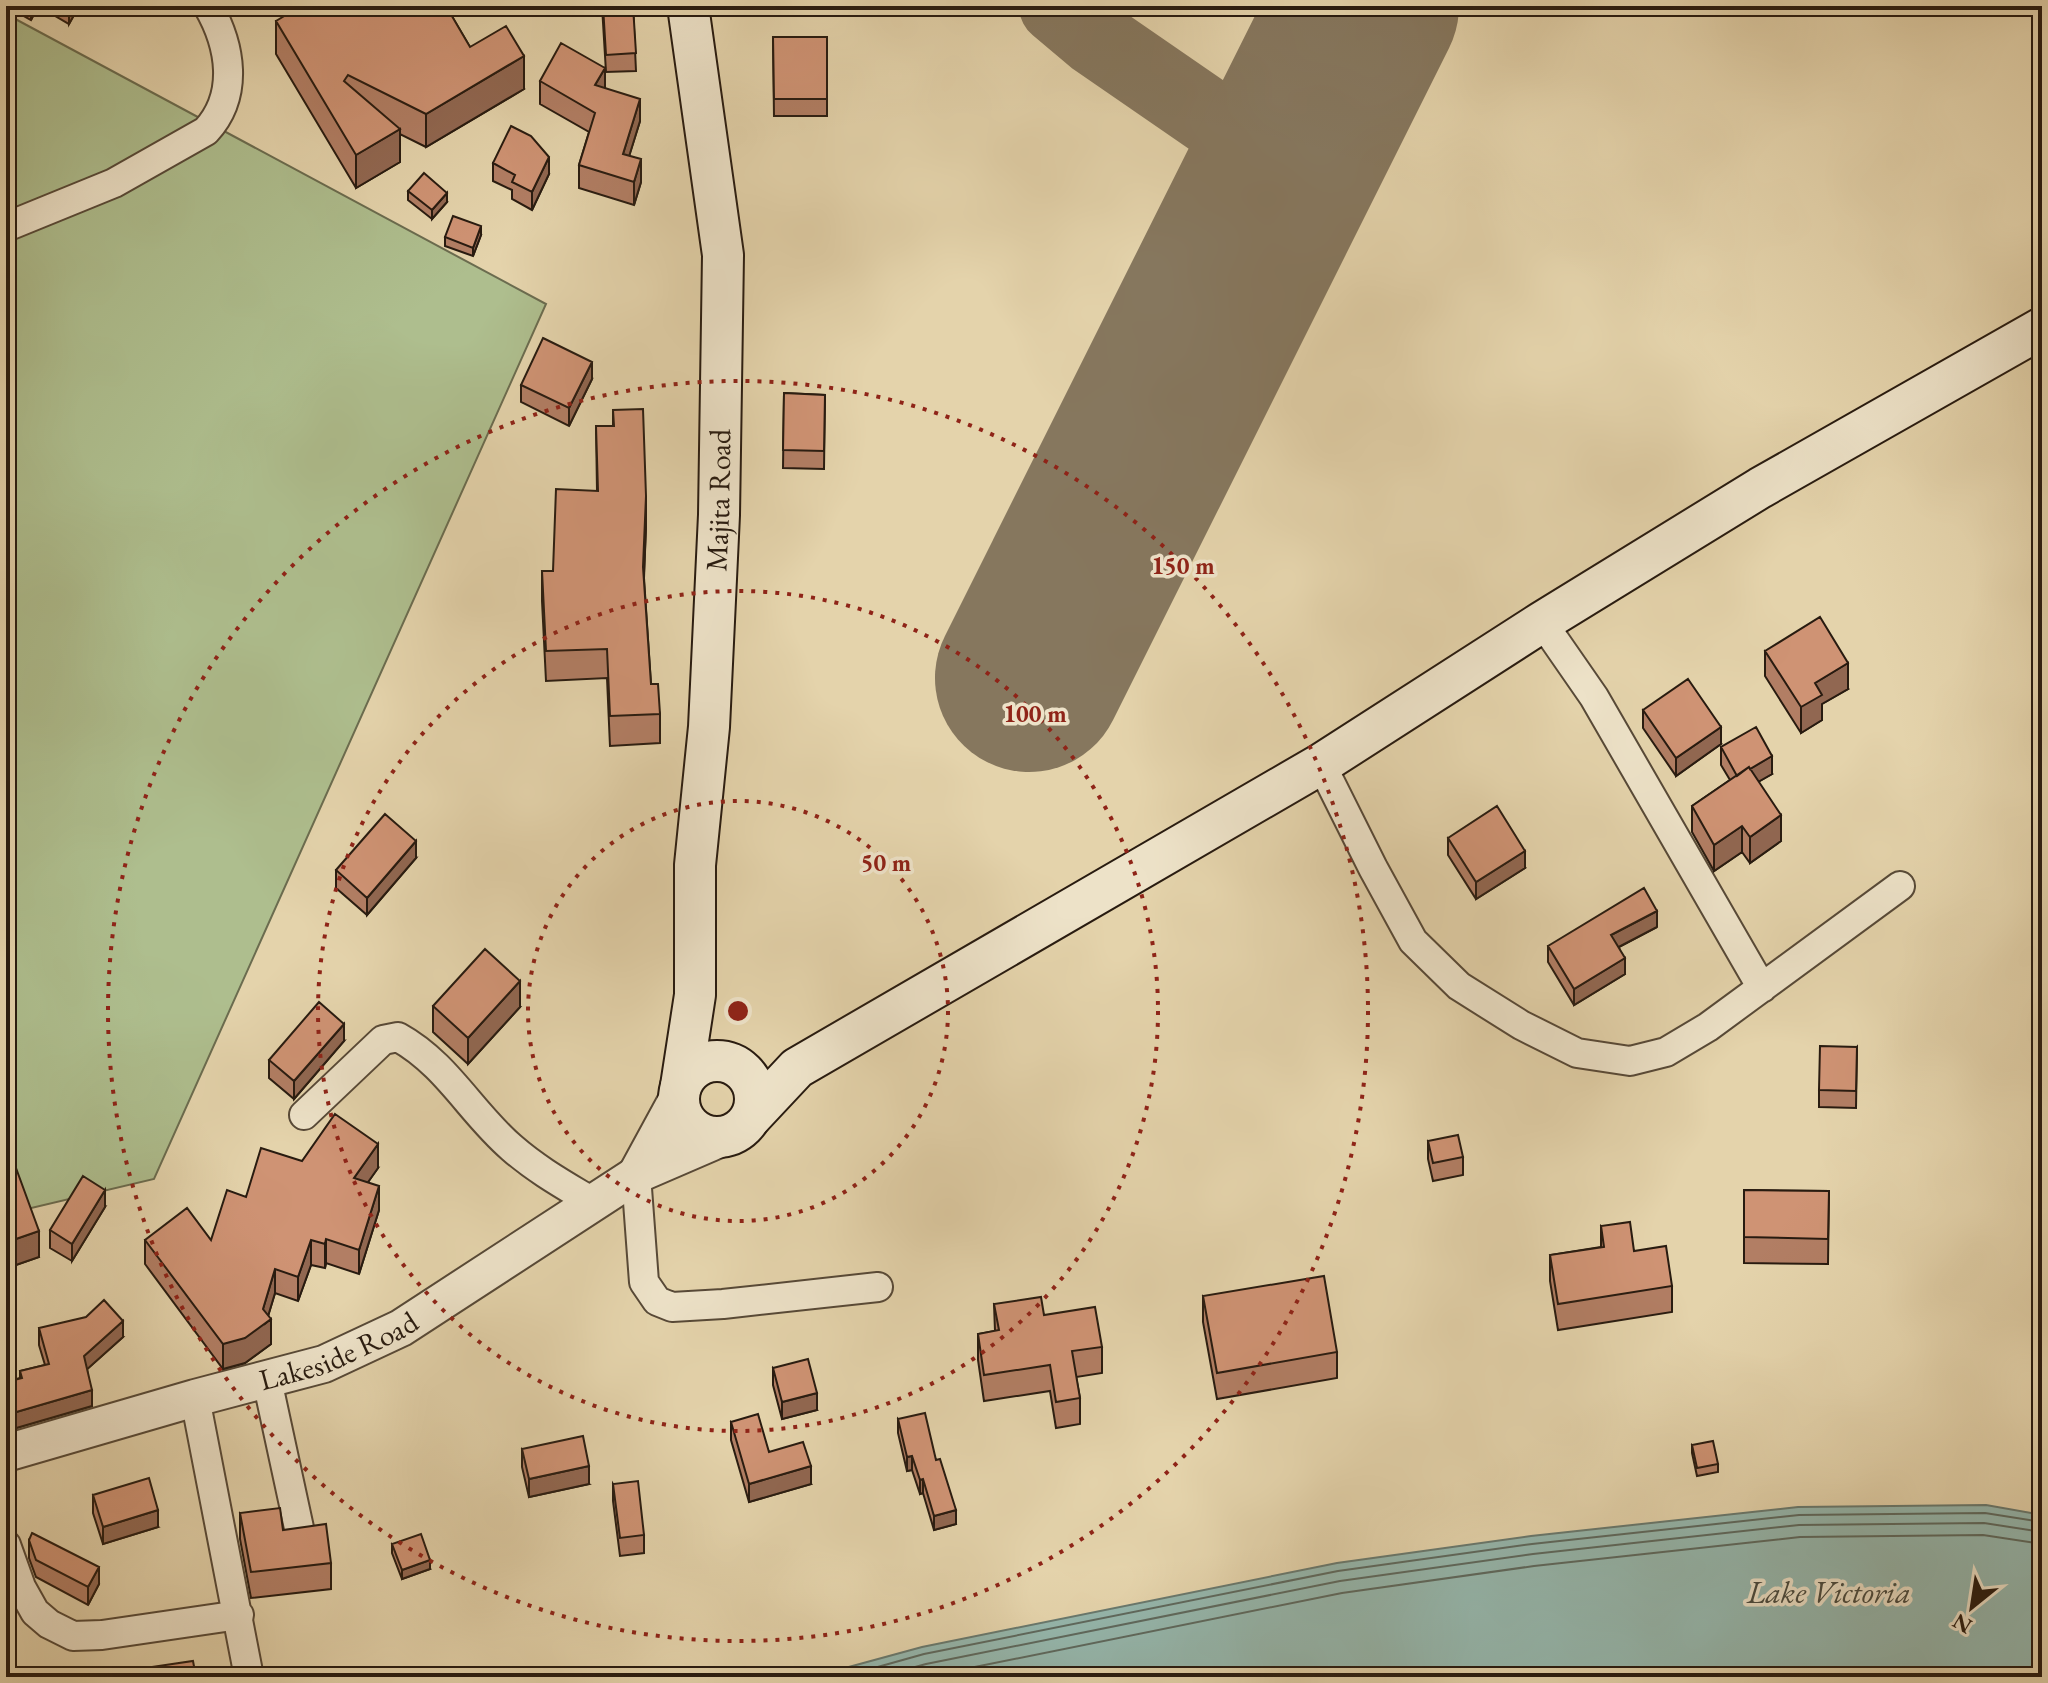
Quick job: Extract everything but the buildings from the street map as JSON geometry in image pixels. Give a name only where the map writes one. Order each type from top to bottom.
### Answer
[{"type":"main road","name":"Majita Road","points":[[688,6],[723,255],[719,515],[709,727],[695,865],[695,995]]},
{"type":"main road","points":[[695,995],[680,1091],[681,1113],[691,1127],[707,1136],[738,1126],[797,1068],[1321,764],[1542,622],[1760,488],[2036,341]]},
{"type":"main road","points":[[695,995],[731,1066],[752,1084],[755,1100],[738,1126]]},
{"type":"main road","points":[[680,1091],[690,1072],[704,1063],[797,1068]]},
{"type":"street","points":[[6,227],[114,183],[212,125],[228,95],[229,72],[221,29],[208,6]]},
{"type":"street","points":[[1542,622],[1594,697],[1762,988]]},
{"type":"street","points":[[1321,764],[1413,941],[1459,986],[1521,1025],[1577,1053],[1630,1061],[1666,1052],[1708,1027],[1900,886]]},
{"type":"street","points":[[304,1115],[383,1040],[398,1037],[438,1066],[512,1148],[594,1203]]},
{"type":"street","points":[[680,1091],[636,1175],[644,1282],[657,1301],[672,1307],[723,1304],[878,1287]]},
{"type":"street","name":"Lakeside Road","points":[[6,1453],[324,1364],[401,1328],[636,1175],[738,1126]]},
{"type":"street","points":[[267,1380],[299,1528]]},
{"type":"street","points":[[195,1398],[249,1677]]},
{"type":"street","points":[[6,1545],[21,1587],[35,1612],[49,1624],[73,1636],[102,1635],[239,1615]]},
{"type":"green space","points":[[6,14],[546,304],[154,1179],[6,1214]]},
{"type":"water","name":"Lake Victoria","points":[[1986,1505],[2042,1515],[2042,1677],[812,1677],[922,1647],[1337,1563],[1531,1536],[1798,1507]]},
{"type":"taxiway","points":[[1057,6],[1095,38],[1285,165]]},
{"type":"runway","points":[[1029,678],[1365,6]]}]
